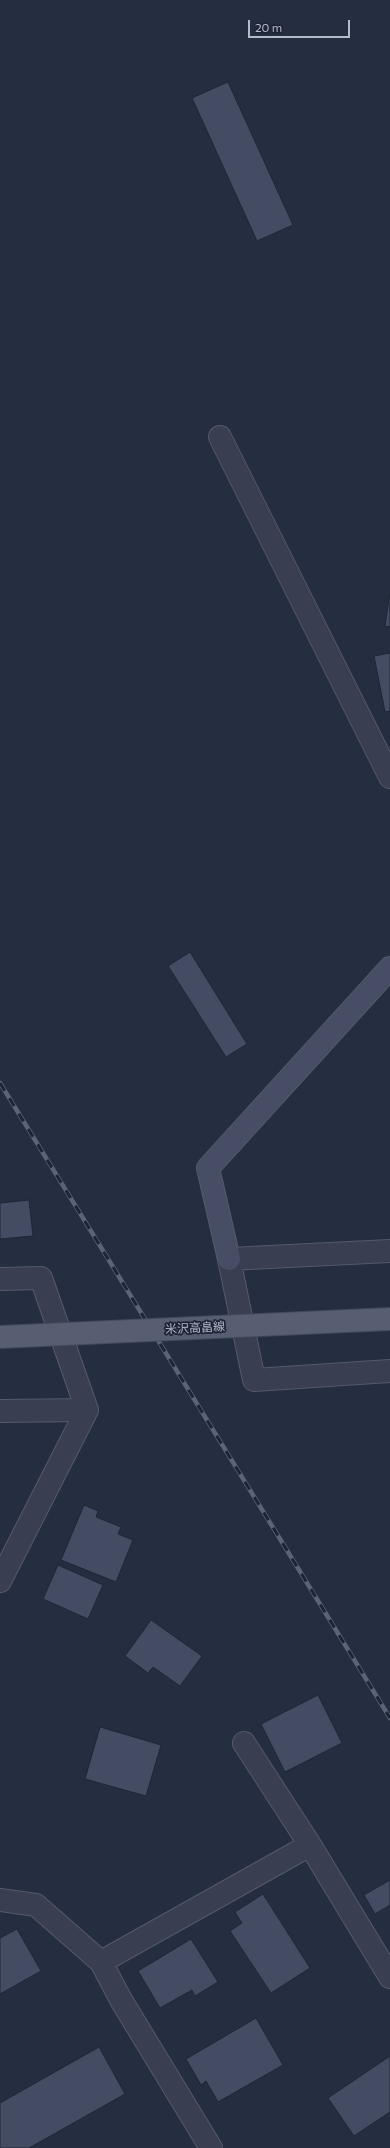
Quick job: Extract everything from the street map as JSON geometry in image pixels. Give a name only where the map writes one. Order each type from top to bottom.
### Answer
[{"type":"main road","name":"米沢高畠線","points":[[0,1337],[390,1319]]},
{"type":"street","points":[[220,437],[390,777]]},
{"type":"street","points":[[390,968],[208,1168],[229,1259],[254,1380],[390,1371]]},
{"type":"street","points":[[229,1259],[390,1251]]},
{"type":"street","points":[[0,1279],[41,1278],[86,1410],[0,1581]]},
{"type":"street","points":[[0,1411],[86,1410]]},
{"type":"street","points":[[244,1743],[310,1845],[390,1977]]},
{"type":"street","points":[[101,1962],[310,1845]]},
{"type":"street","points":[[0,1900],[36,1905],[101,1962],[121,2000],[212,2148]]},
{"type":"building","points":[[228,82],[293,225],[257,241],[192,98]]},
{"type":"building","points":[[390,592],[390,627],[385,626]]},
{"type":"building","points":[[390,653],[390,711],[385,712],[374,656]]},
{"type":"building","points":[[190,952],[247,1044],[226,1057],[168,966]]},
{"type":"building","points":[[29,1200],[33,1236],[0,1239],[0,1203]]},
{"type":"building","points":[[84,1505],[98,1511],[96,1517],[121,1527],[118,1534],[133,1540],[116,1582],[61,1560]]},
{"type":"building","points":[[58,1565],[103,1585],[88,1619],[43,1599]]},
{"type":"building","points":[[151,1620],[202,1656],[180,1686],[153,1667],[148,1673],[125,1656]]},
{"type":"building","points":[[318,1695],[342,1743],[285,1772],[261,1724]]},
{"type":"building","points":[[100,1727],[161,1745],[146,1796],[85,1779]]},
{"type":"building","points":[[390,1880],[390,1905],[375,1914],[364,1895]]},
{"type":"building","points":[[263,1894],[310,1968],[271,1993],[230,1931],[242,1923],[235,1912]]},
{"type":"building","points":[[17,1929],[41,1971],[0,1994],[0,1938]]},
{"type":"building","points":[[191,1939],[218,1982],[195,1996],[192,1990],[160,2008],[138,1971]]},
{"type":"building","points":[[256,2018],[283,2065],[218,2102],[206,2081],[201,2085],[186,2059]]},
{"type":"building","points":[[99,2047],[125,2094],[29,2148],[0,2148],[0,2103]]},
{"type":"building","points":[[390,2056],[390,2112],[354,2136],[328,2098]]},
{"type":"railway","points":[[0,1083],[390,1718]]}]
